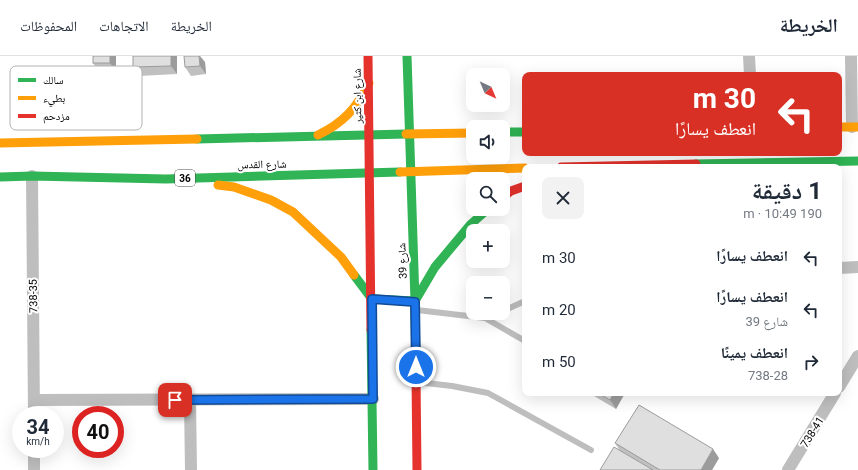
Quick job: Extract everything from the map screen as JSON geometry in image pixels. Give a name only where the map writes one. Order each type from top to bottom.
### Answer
[{"type":"main road","name":"شارع ابن كثير","points":[[368,56],[370,173]]},
{"type":"main road","points":[[407,56],[410,134]]},
{"type":"main road","points":[[315,136],[336,126],[352,112],[362,98],[369,82]]},
{"type":"main road","points":[[842,127],[855,127]]},
{"type":"main road","points":[[510,132],[522,132]]},
{"type":"main road","points":[[0,143],[466,133]]},
{"type":"main road","name":"شارع 39","points":[[410,134],[415,306],[417,470]]},
{"type":"main road","points":[[723,164],[858,161]]},
{"type":"main road","name":"شارع القدس","points":[[0,177],[32,176],[166,179],[522,168]]},
{"type":"main road","points":[[370,173],[373,470]]},
{"type":"main road","points":[[166,179],[234,187],[271,200],[293,212],[341,257],[372,299],[415,306],[435,267],[471,224],[480,216]]},
{"type":"main road","points":[[510,192],[522,187]]},
{"type":"street","points":[[749,56],[750,72]]},
{"type":"street","points":[[851,56],[855,127]]},
{"type":"street","name":"738-35","points":[[32,176],[34,406]]},
{"type":"street","points":[[842,268],[858,267]]},
{"type":"street","points":[[842,382],[858,356]]},
{"type":"street","name":"738-41","points":[[788,470],[833,396]]},
{"type":"street","points":[[34,400],[373,399]]},
{"type":"street","points":[[190,400],[191,470]]},
{"type":"street","points":[[34,458],[34,470]]},
{"type":"lane","points":[[510,308],[522,302]]},
{"type":"lane","points":[[415,306],[466,315]]},
{"type":"lane","points":[[488,320],[522,339]]},
{"type":"lane","points":[[416,382],[452,386],[488,393],[591,450]]},
{"type":"building","points":[[93,56],[110,56],[110,63],[93,63]]},
{"type":"building","points":[[133,56],[171,56],[171,66],[133,66]]},
{"type":"building","points":[[184,56],[199,56],[200,66],[185,67]]},
{"type":"building","points":[[603,396],[612,396],[610,400]]},
{"type":"building","points":[[639,405],[713,449],[701,470],[660,470],[615,443]]},
{"type":"building","points":[[614,447],[653,470],[600,470]]},
{"type":"traffic: fast","points":[[407,56],[416,377]]},
{"type":"traffic: fast","points":[[510,132],[522,132]]},
{"type":"traffic: fast","points":[[197,139],[406,134]]},
{"type":"traffic: fast","points":[[696,164],[858,161]]},
{"type":"traffic: fast","points":[[0,177],[32,176],[166,179],[400,172]]},
{"type":"traffic: fast","points":[[354,275],[372,299],[415,301],[435,267],[471,224],[480,216]]},
{"type":"traffic: fast","points":[[371,330],[373,470]]},
{"type":"traffic: slow","points":[[318,135],[335,125],[348,114],[359,100],[369,83]]},
{"type":"traffic: slow","points":[[842,127],[858,127]]},
{"type":"traffic: slow","points":[[406,134],[466,133]]},
{"type":"traffic: slow","points":[[0,143],[197,139]]},
{"type":"traffic: slow","points":[[400,172],[522,168]]},
{"type":"traffic: slow","points":[[218,185],[234,187],[271,200],[293,212],[341,257],[354,275]]},
{"type":"traffic: jam","points":[[368,56],[371,330]]},
{"type":"traffic: jam","points":[[510,192],[522,187]]},
{"type":"traffic: jam","points":[[416,377],[417,470]]},
{"type":"route","points":[[175,400],[373,399],[372,299],[415,302],[416,367]]}]
